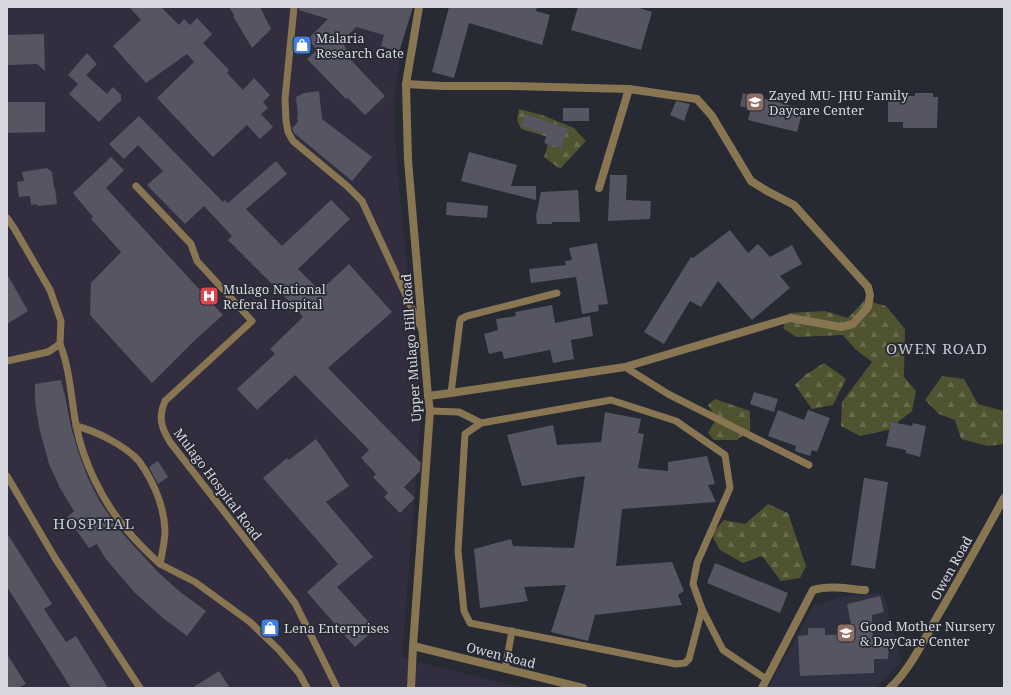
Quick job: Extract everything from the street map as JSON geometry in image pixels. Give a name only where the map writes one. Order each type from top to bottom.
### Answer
[{"type":"street","name":"Upper Mulago Hill Road","points":[[411,688],[430,411],[408,160],[406,84],[419,7]]},
{"type":"street","points":[[406,84],[629,89],[697,99],[712,116],[751,181],[794,205],[868,287],[870,295],[868,307],[853,324],[841,327],[790,318],[625,368],[428,396]]},
{"type":"street","points":[[599,188],[629,89]]},
{"type":"street","name":"Owen Road","points":[[890,688],[908,666],[925,639],[1004,498]]},
{"type":"street","points":[[762,688],[813,590],[828,587],[865,590]]},
{"type":"street","name":"Owen Road","points":[[413,646],[583,688]]},
{"type":"lane","points":[[294,7],[285,100],[288,132],[293,141],[362,201],[422,332]]},
{"type":"lane","name":"Mulago Hospital Road","points":[[136,186],[191,244],[197,261],[252,321],[165,401],[162,409],[161,420],[164,431],[170,442],[295,603],[337,688]]},
{"type":"lane","points":[[7,218],[50,290],[61,321],[60,344],[68,369],[76,426],[87,462],[100,491],[112,510],[125,528],[160,564],[195,582],[250,622],[299,673],[307,688]]},
{"type":"lane","points":[[452,393],[461,319],[467,316],[557,293]]},
{"type":"lane","points":[[7,361],[48,352],[60,344]]},
{"type":"lane","points":[[625,368],[668,394],[809,465]]},
{"type":"lane","points":[[702,609],[689,659],[685,663],[676,664],[470,623],[464,611],[458,551],[466,434],[481,423],[611,400],[676,421],[725,455],[730,488],[697,563],[693,584],[702,609],[723,650],[766,679]]},
{"type":"lane","points":[[430,411],[459,412],[481,423]]},
{"type":"lane","points":[[76,426],[86,428],[119,444],[138,460],[147,474],[156,490],[162,507],[165,530],[160,564]]},
{"type":"lane","points":[[7,476],[55,558],[140,688]]},
{"type":"lane","points":[[505,669],[512,631]]},
{"type":"shaded area","name":"Mulago National Referal Hospital","points":[[7,7],[406,7],[394,105],[395,133],[399,189],[422,403],[402,658],[524,688],[7,688]]},
{"type":"shaded area","name":"Good Mother Nursery & DayCare Center","points":[[883,593],[902,661],[875,688],[770,688],[770,685],[814,605],[844,596]]},
{"type":"green space","points":[[519,109],[542,115],[574,128],[586,141],[560,169],[544,157],[548,137],[521,129],[517,120]]},
{"type":"green space","points":[[865,300],[886,306],[905,329],[904,377],[916,391],[912,411],[888,430],[860,436],[841,426],[842,402],[872,362],[855,349],[843,335],[796,337],[783,328],[789,313],[825,311],[848,318]]},
{"type":"green space","points":[[824,363],[846,379],[833,405],[812,409],[795,385],[805,375]]},
{"type":"green space","points":[[942,376],[964,379],[978,404],[1004,411],[1004,444],[988,446],[961,439],[955,420],[939,414],[925,400]]},
{"type":"green space","points":[[715,399],[750,411],[750,431],[737,440],[714,440],[708,433],[716,419],[708,405]]},
{"type":"green space","points":[[768,504],[788,513],[806,566],[800,578],[781,581],[762,556],[743,563],[720,550],[711,534],[724,520],[745,524]]},
{"type":"building","points":[[129,7],[161,7],[179,25],[184,19],[190,25],[197,18],[212,34],[203,43],[229,70],[227,73],[243,90],[254,78],[270,95],[263,102],[268,108],[261,114],[273,127],[260,139],[247,125],[213,157],[157,98],[194,62],[187,54],[146,83],[113,46],[141,20]]},
{"type":"building","points":[[229,7],[260,7],[271,29],[252,48]]},
{"type":"building","points":[[299,7],[413,7],[399,52],[381,46],[384,35],[356,27],[342,41],[345,45],[344,46],[351,54],[348,57],[385,96],[365,115],[348,98],[346,99],[307,59],[317,50],[308,39],[328,19],[299,10]]},
{"type":"building","points":[[449,7],[537,7],[536,11],[550,15],[542,45],[469,23],[454,78],[432,72]]},
{"type":"building","points":[[578,7],[636,7],[652,12],[641,50],[571,30]]},
{"type":"building","points":[[44,34],[45,71],[37,64],[7,65],[7,35]]},
{"type":"building","points":[[87,53],[97,64],[86,75],[107,94],[113,87],[121,95],[121,101],[99,122],[69,94],[78,84],[68,75]]},
{"type":"building","points":[[319,91],[322,119],[372,157],[352,181],[294,133],[292,128],[298,122],[296,97],[304,93]]},
{"type":"building","points":[[743,93],[803,109],[797,132],[748,120],[751,109],[740,106]]},
{"type":"building","points":[[915,93],[933,93],[933,97],[938,97],[937,128],[903,128],[903,122],[888,122],[888,96],[915,96]]},
{"type":"building","points":[[676,101],[690,104],[684,121],[670,115]]},
{"type":"building","points":[[7,102],[45,102],[45,132],[7,133]]},
{"type":"building","points":[[563,108],[589,108],[589,121],[563,121]]},
{"type":"building","points":[[526,114],[568,129],[561,148],[544,143],[547,135],[521,126]]},
{"type":"building","points":[[139,116],[223,202],[225,200],[228,203],[276,161],[287,174],[246,209],[282,246],[331,200],[350,219],[298,269],[320,291],[349,264],[392,312],[328,368],[421,463],[420,471],[404,487],[415,498],[400,513],[384,497],[388,493],[373,477],[376,474],[361,458],[369,450],[295,375],[257,410],[237,389],[275,354],[270,349],[303,317],[228,240],[232,236],[204,206],[185,224],[147,185],[163,171],[138,145],[124,159],[109,144]]},
{"type":"building","points":[[469,152],[517,165],[511,186],[536,186],[536,200],[461,181]]},
{"type":"building","points":[[111,157],[124,170],[106,188],[223,315],[196,339],[152,383],[90,315],[91,283],[121,252],[91,219],[93,217],[73,193]]},
{"type":"building","points":[[47,168],[52,172],[57,204],[37,206],[37,204],[31,205],[30,196],[19,197],[17,182],[24,181],[22,172]]},
{"type":"building","points":[[610,175],[627,175],[626,200],[651,201],[650,219],[608,221]]},
{"type":"building","points":[[578,190],[580,222],[552,222],[552,224],[537,224],[536,216],[541,192]]},
{"type":"building","points":[[447,202],[488,206],[487,218],[446,215]]},
{"type":"building","points":[[730,230],[748,253],[758,244],[770,257],[792,245],[802,264],[780,276],[790,288],[752,320],[718,281],[701,307],[690,301],[664,344],[644,332],[691,257],[693,258]]},
{"type":"building","points":[[597,243],[608,304],[598,305],[599,311],[582,314],[576,277],[531,283],[529,269],[566,265],[565,261],[572,260],[569,248]]},
{"type":"building","points":[[7,274],[28,311],[7,324]]},
{"type":"building","points":[[552,305],[555,323],[590,316],[593,336],[571,340],[574,359],[553,363],[550,350],[504,359],[502,351],[489,354],[484,334],[498,330],[496,319],[516,316],[515,312]]},
{"type":"building","points":[[61,380],[71,427],[79,454],[88,478],[99,500],[117,527],[158,572],[179,591],[206,611],[187,636],[163,618],[134,592],[105,558],[97,544],[89,548],[67,517],[74,511],[60,488],[49,464],[40,431],[35,396],[35,384]]},
{"type":"building","points":[[754,392],[778,399],[774,412],[750,404]]},
{"type":"building","points":[[778,410],[804,420],[808,410],[830,418],[817,452],[812,450],[810,456],[795,451],[796,446],[768,436]]},
{"type":"building","points":[[605,412],[641,419],[638,433],[644,434],[638,468],[668,471],[668,462],[707,456],[715,484],[708,485],[716,502],[622,509],[616,566],[672,562],[684,591],[678,595],[682,605],[595,615],[588,641],[551,632],[566,585],[524,587],[528,601],[480,608],[474,549],[511,539],[513,546],[574,548],[585,476],[522,486],[507,435],[553,425],[557,445],[601,442]]},
{"type":"building","points":[[891,422],[912,426],[913,423],[926,426],[920,457],[906,453],[906,450],[886,446]]},
{"type":"building","points":[[316,439],[349,486],[326,502],[373,557],[337,587],[375,629],[355,647],[307,592],[338,564],[263,478],[287,458],[289,460]]},
{"type":"building","points":[[158,461],[168,477],[158,484],[149,467]]},
{"type":"building","points":[[864,478],[888,482],[875,569],[851,565]]},
{"type":"building","points":[[7,533],[52,604],[44,609],[66,642],[76,636],[108,688],[71,688],[7,587]]},
{"type":"building","points":[[715,563],[788,593],[780,613],[707,583]]},
{"type":"building","points":[[880,596],[884,612],[872,615],[873,642],[889,642],[888,659],[874,659],[874,673],[800,676],[798,636],[808,635],[808,628],[825,628],[825,635],[853,634],[847,604]]},
{"type":"building","points":[[7,654],[26,684],[18,688],[7,688]]},
{"type":"building","points":[[219,671],[230,688],[192,688]]},
{"type":"place","name":"Malaria Research Gate","points":[[302,45]]},
{"type":"place","name":"Zayed MU- JHU Family Daycare Center","points":[[755,102]]},
{"type":"place","name":"Mulago National Referal Hospital","points":[[209,296]]},
{"type":"place","name":"Lena Enterprises","points":[[270,628]]},
{"type":"place","name":"Good Mother Nursery & DayCare Center","points":[[846,633]]},
{"type":"district","name":"OWEN ROAD","points":[[937,349]]},
{"type":"district","name":"HOSPITAL","points":[[94,524]]}]
